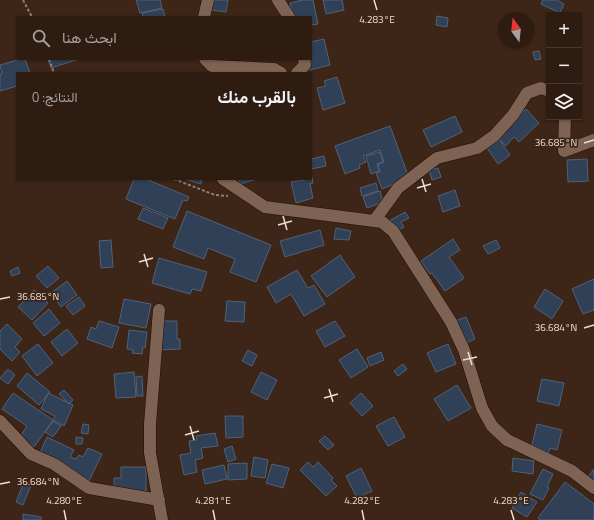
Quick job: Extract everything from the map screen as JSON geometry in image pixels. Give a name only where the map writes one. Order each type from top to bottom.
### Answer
[{"type":"street","points":[[204,16],[208,0]]},
{"type":"street","points":[[278,0],[288,16]]},
{"type":"street","points":[[206,60],[212,66],[274,69],[279,72]]},
{"type":"street","points":[[298,72],[305,65],[304,60]]},
{"type":"street","points":[[374,221],[398,188],[437,158],[477,148],[494,136],[513,115],[527,93],[541,88],[546,90]]},
{"type":"street","points":[[565,120],[564,151],[594,140]]},
{"type":"street","points":[[225,180],[265,207],[382,222],[394,231],[451,322],[464,350],[482,408],[492,426],[507,440],[572,471],[594,488]]},
{"type":"street","points":[[159,310],[150,424],[150,454],[162,520]]},
{"type":"street","points":[[0,421],[31,454],[54,464],[88,488],[159,500]]},
{"type":"path","points":[[23,0],[31,16]]},
{"type":"path","points":[[49,60],[54,72]]},
{"type":"path","points":[[177,180],[215,195],[249,197]]},
{"type":"building","points":[[136,0],[160,0],[162,8],[140,13]]},
{"type":"building","points":[[214,0],[228,0],[226,12],[212,10]]},
{"type":"building","points":[[303,0],[313,0],[318,24],[312,25],[312,16],[293,16],[290,3]]},
{"type":"building","points":[[323,0],[342,0],[344,10],[326,14]]},
{"type":"building","points":[[543,0],[557,0],[564,4],[560,12],[558,12],[541,4]]},
{"type":"building","points":[[163,9],[165,16],[143,16],[142,13]]},
{"type":"building","points":[[437,16],[448,18],[447,27],[436,25]]},
{"type":"building","points":[[324,39],[330,65],[310,70],[307,60],[312,60],[312,42]]},
{"type":"building","points":[[539,51],[541,59],[535,60],[533,52]]},
{"type":"building","points":[[18,60],[25,60],[30,72],[16,72],[16,86],[0,91],[0,74],[2,74],[0,65]]},
{"type":"building","points":[[48,60],[76,60],[51,68]]},
{"type":"building","points":[[337,77],[345,103],[323,110],[317,88],[326,86],[324,81]]},
{"type":"building","points":[[526,109],[539,123],[519,142],[514,137],[506,146],[497,137]]},
{"type":"building","points":[[455,116],[462,132],[431,147],[423,130]]},
{"type":"building","points":[[390,126],[409,178],[382,189],[376,173],[380,172],[378,165],[384,162],[380,150],[363,156],[366,162],[359,165],[360,168],[345,174],[335,146]]},
{"type":"building","points":[[499,139],[510,155],[498,164],[487,148]]},
{"type":"building","points":[[380,152],[383,162],[377,164],[379,171],[371,174],[366,156]]},
{"type":"building","points":[[324,156],[326,166],[312,169],[312,159]]},
{"type":"building","points":[[587,159],[588,181],[568,182],[567,160]]},
{"type":"building","points":[[438,168],[441,177],[432,180],[429,170]]},
{"type":"building","points":[[312,177],[313,183],[310,184],[313,198],[296,203],[291,182],[312,180]]},
{"type":"building","points":[[134,180],[148,180],[189,197],[187,201],[183,200],[175,219],[126,199]]},
{"type":"building","points":[[187,180],[202,180],[201,184]]},
{"type":"building","points":[[239,180],[254,180],[240,184]]},
{"type":"building","points":[[376,183],[378,191],[362,196],[360,188]]},
{"type":"building","points":[[455,190],[460,206],[443,212],[438,196]]},
{"type":"building","points":[[380,191],[383,202],[367,208],[363,197]]},
{"type":"building","points":[[143,208],[168,218],[163,229],[138,219]]},
{"type":"building","points":[[187,211],[271,245],[256,282],[230,272],[235,259],[208,248],[204,259],[173,247]]},
{"type":"building","points":[[405,212],[409,218],[401,222],[404,227],[395,232],[389,221]]},
{"type":"building","points":[[336,228],[351,231],[349,240],[334,239]]},
{"type":"building","points":[[320,230],[324,245],[285,257],[280,241]]},
{"type":"building","points":[[453,239],[460,250],[449,257],[464,278],[445,291],[421,261]]},
{"type":"building","points":[[111,240],[113,267],[101,268],[99,241]]},
{"type":"building","points":[[496,240],[500,248],[488,254],[483,246]]},
{"type":"building","points":[[340,255],[355,277],[327,297],[311,276]]},
{"type":"building","points":[[159,258],[207,272],[201,291],[192,289],[190,294],[152,283]]},
{"type":"building","points":[[48,266],[59,278],[47,288],[36,276]]},
{"type":"building","points":[[18,267],[20,273],[12,276],[10,271]]},
{"type":"building","points":[[297,270],[308,288],[314,285],[325,304],[304,316],[291,294],[276,303],[267,287]]},
{"type":"building","points":[[594,279],[594,310],[583,314],[572,289]]},
{"type":"building","points":[[67,281],[77,295],[61,307],[51,293]]},
{"type":"building","points":[[545,289],[563,301],[552,319],[534,307]]},
{"type":"building","points":[[34,290],[48,303],[32,320],[18,307]]},
{"type":"building","points":[[79,297],[85,306],[73,315],[66,306]]},
{"type":"building","points":[[124,299],[151,304],[146,328],[119,323]]},
{"type":"building","points":[[227,301],[245,302],[244,322],[225,321]]},
{"type":"building","points":[[49,309],[60,323],[44,336],[33,323]]},
{"type":"building","points":[[466,317],[475,339],[464,344],[455,321]]},
{"type":"building","points":[[99,321],[119,327],[112,348],[87,339],[91,327],[96,329]]},
{"type":"building","points":[[160,321],[177,321],[177,339],[180,339],[180,349],[156,350]]},
{"type":"building","points":[[335,321],[345,336],[325,347],[316,331]]},
{"type":"building","points":[[7,324],[22,339],[15,347],[20,352],[12,361],[0,349],[0,331]]},
{"type":"building","points":[[67,329],[78,343],[62,356],[51,342]]},
{"type":"building","points":[[129,330],[147,332],[145,348],[143,347],[142,354],[132,353],[133,350],[127,349]]},
{"type":"building","points":[[38,344],[53,363],[37,376],[22,356]]},
{"type":"building","points":[[448,344],[456,364],[436,372],[427,353]]},
{"type":"building","points":[[357,349],[368,367],[351,378],[339,360]]},
{"type":"building","points":[[248,350],[257,355],[252,366],[242,361]]},
{"type":"building","points":[[381,352],[384,360],[370,366],[367,358]]},
{"type":"building","points":[[403,364],[407,369],[398,376],[394,371]]},
{"type":"building","points":[[8,369],[15,375],[8,384],[0,378]]},
{"type":"building","points":[[134,372],[136,397],[116,398],[114,374]]},
{"type":"building","points":[[261,372],[277,380],[267,400],[251,392]]},
{"type":"building","points":[[27,373],[50,392],[39,405],[17,386]]},
{"type":"building","points":[[142,376],[143,396],[137,396],[136,377]]},
{"type":"building","points":[[542,379],[564,383],[559,406],[537,401]]},
{"type":"building","points":[[457,385],[471,408],[448,421],[434,399]]},
{"type":"building","points":[[64,390],[73,400],[69,404],[59,394]]},
{"type":"building","points":[[13,393],[53,420],[34,447],[20,437],[27,426],[2,409]]},
{"type":"building","points":[[48,393],[73,405],[64,426],[53,420],[55,416],[41,409]]},
{"type":"building","points":[[361,393],[373,406],[362,416],[350,403]]},
{"type":"building","points":[[225,416],[243,416],[243,437],[226,438]]},
{"type":"building","points":[[394,417],[405,437],[388,446],[376,426]]},
{"type":"building","points":[[53,421],[61,426],[53,437],[45,432]]},
{"type":"building","points":[[83,424],[89,425],[88,434],[81,433]]},
{"type":"building","points":[[537,424],[562,430],[557,450],[550,448],[548,454],[531,449]]},
{"type":"building","points":[[215,433],[218,446],[201,448],[203,458],[195,460],[197,472],[184,475],[180,455],[191,453],[189,441],[197,440],[196,436]]},
{"type":"building","points":[[325,436],[334,445],[328,450],[319,441]]},
{"type":"building","points":[[47,437],[74,450],[70,457],[76,459],[79,455],[83,457],[88,448],[102,454],[88,483],[76,478],[78,473],[39,455]]},
{"type":"building","points":[[76,437],[83,438],[82,444],[76,444]]},
{"type":"building","points":[[232,446],[236,459],[228,462],[224,449]]},
{"type":"building","points":[[254,457],[268,460],[265,478],[251,476]]},
{"type":"building","points":[[513,458],[534,461],[533,474],[512,471]]},
{"type":"building","points":[[308,462],[313,467],[318,462],[333,478],[331,480],[337,486],[326,496],[300,470]]},
{"type":"building","points":[[247,463],[247,479],[228,480],[228,464]]},
{"type":"building","points":[[272,464],[289,468],[283,488],[266,483]]},
{"type":"building","points":[[224,465],[227,479],[205,484],[202,470]]},
{"type":"building","points":[[121,467],[146,467],[146,492],[114,492],[114,478],[121,478]]},
{"type":"building","points":[[361,468],[372,491],[357,498],[346,476]]},
{"type":"building","points":[[543,469],[553,474],[547,487],[549,488],[543,500],[530,494]]},
{"type":"building","points":[[594,469],[594,486],[585,480]]},
{"type":"building","points":[[24,482],[31,485],[23,505],[16,502]]},
{"type":"building","points":[[565,482],[594,504],[594,520],[540,520],[538,518]]},
{"type":"building","points":[[521,492],[537,502],[527,517],[512,508]]},
{"type":"building","points":[[23,514],[41,517],[41,520],[23,520]]}]
